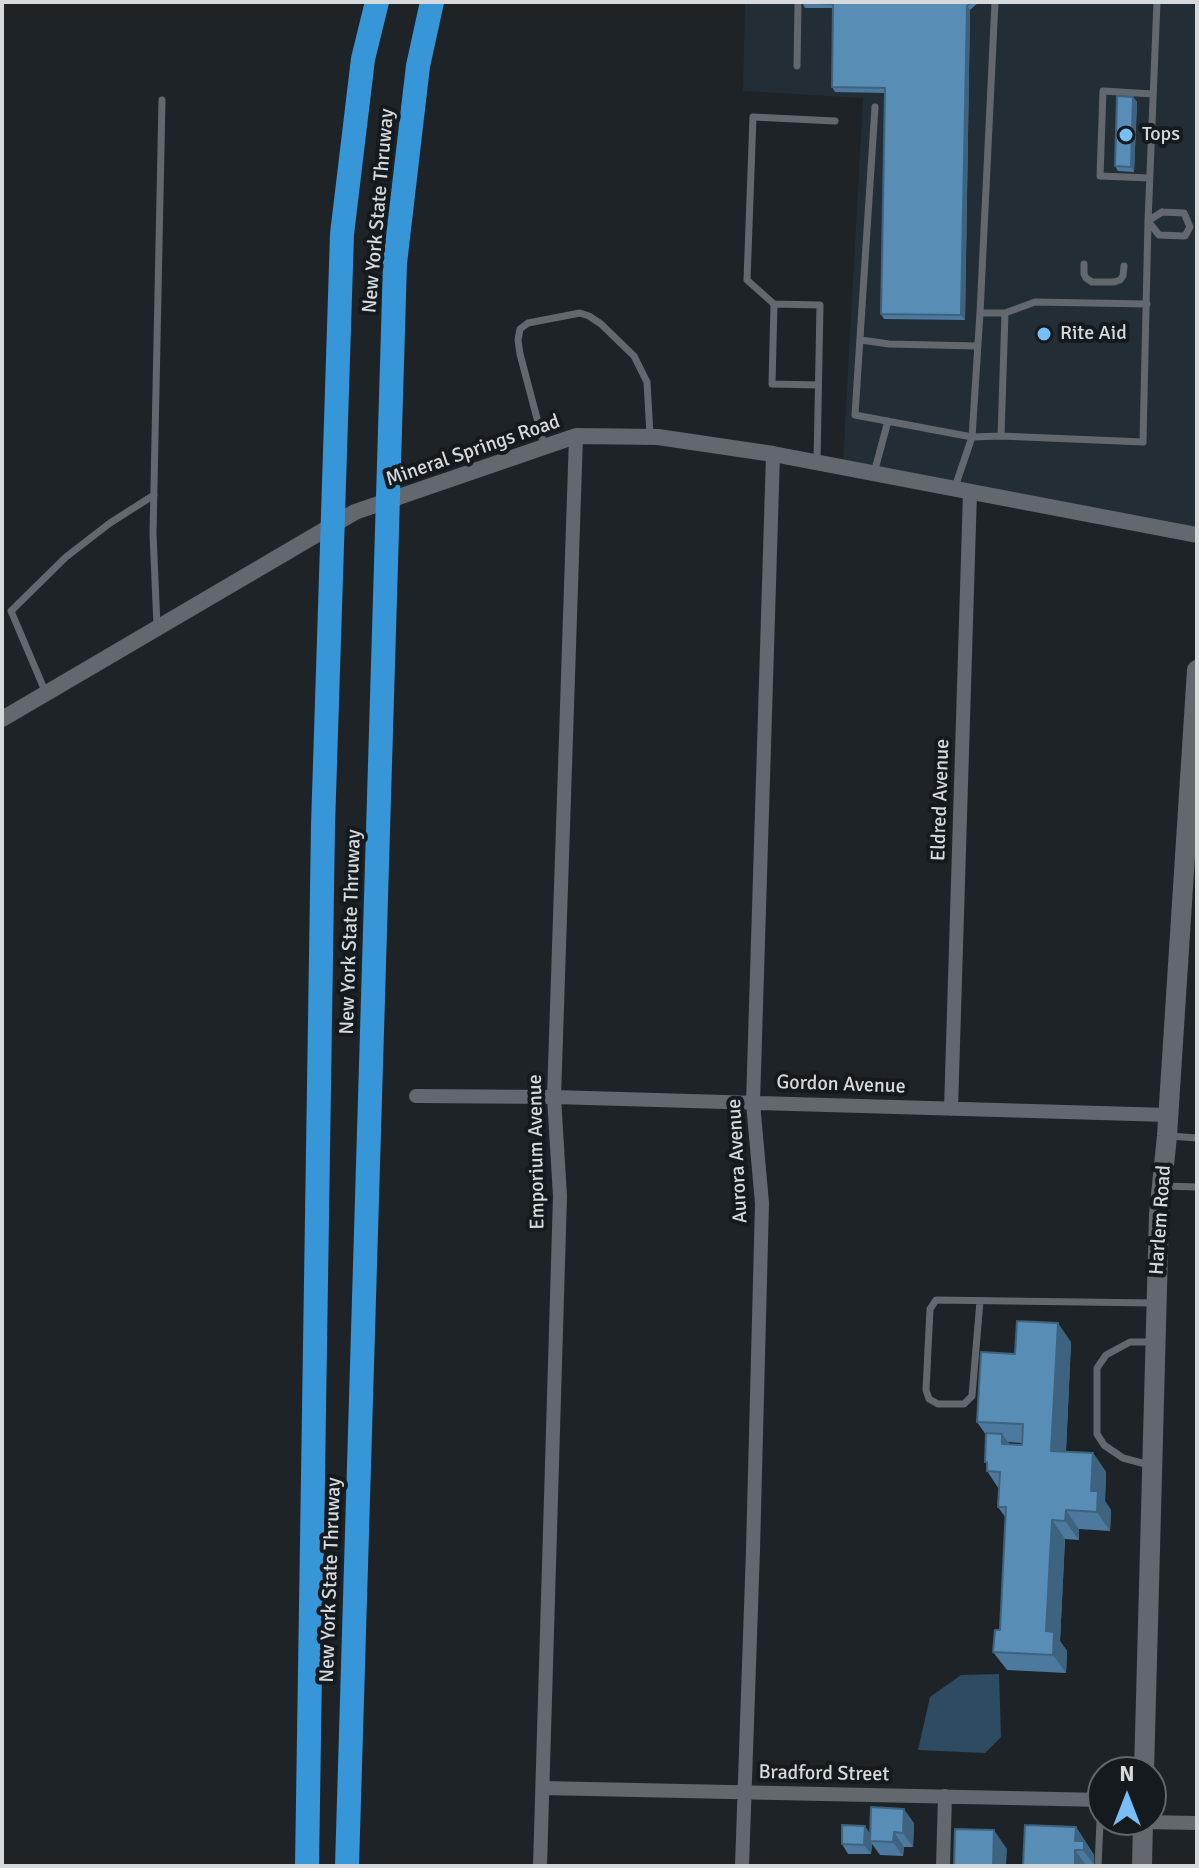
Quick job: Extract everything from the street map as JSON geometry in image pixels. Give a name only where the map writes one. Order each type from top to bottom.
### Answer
[{"type":"highway","name":"New York State Thruway","points":[[307,1866],[322,857],[342,234],[363,59],[377,2]]},
{"type":"highway","name":"New York State Thruway","points":[[347,1866],[395,263],[418,66],[432,2]]},
{"type":"main road","name":"Harlem Road","points":[[1144,1756],[1159,1214],[1191,844],[1197,670]]},
{"type":"main road","points":[[1142,1866],[1143,1836]]},
{"type":"street","name":"Mineral Springs Road","points":[[2,719],[355,512],[576,436],[650,437],[773,454],[1197,535]]},
{"type":"street","name":"Emporium Avenue","points":[[540,1866],[560,1196],[554,1097],[576,436]]},
{"type":"street","name":"Aurora Avenue","points":[[742,1866],[762,1203],[753,1103],[773,454]]},
{"type":"street","name":"Eldred Avenue","points":[[951,1109],[962,490]]},
{"type":"street","name":"Gordon Avenue","points":[[416,1096],[554,1097],[1168,1115]]},
{"type":"street","name":"Bradford Street","points":[[543,1788],[1087,1800]]},
{"type":"street","points":[[943,1866],[945,1796]]},
{"type":"street","points":[[1167,1822],[1197,1823]]},
{"type":"lane","points":[[797,66],[798,2]]},
{"type":"lane","points":[[962,490],[972,437],[995,2]]},
{"type":"lane","points":[[875,107],[855,415],[972,437],[1143,442],[1157,2]]},
{"type":"lane","points":[[1149,178],[1100,176],[1103,91],[1153,94]]},
{"type":"lane","points":[[157,628],[153,534],[162,100]]},
{"type":"lane","points":[[817,462],[820,305],[774,304],[747,280],[753,117],[835,121]]},
{"type":"lane","points":[[1162,212],[1184,213],[1193,227],[1185,236],[1159,235],[1148,221],[1162,212]]},
{"type":"lane","points":[[1084,264],[1086,278],[1092,282],[1120,280],[1124,266]]},
{"type":"lane","points":[[980,313],[1005,313],[1035,302],[1147,304]]},
{"type":"lane","points":[[774,304],[772,384],[818,385]]},
{"type":"lane","points":[[544,447],[520,354],[520,329],[528,323],[580,313],[601,324],[634,356],[647,382],[650,437]]},
{"type":"lane","points":[[1001,436],[1005,313]]},
{"type":"lane","points":[[861,340],[889,344],[977,346]]},
{"type":"lane","points":[[874,473],[888,421]]},
{"type":"lane","points":[[46,693],[11,611],[66,557],[110,523],[154,495]]},
{"type":"lane","points":[[1167,1136],[1197,1138]]},
{"type":"lane","points":[[1162,1186],[1197,1187]]},
{"type":"lane","points":[[980,1301],[972,1396],[964,1404],[938,1404],[929,1399],[926,1390],[930,1309],[936,1300],[1156,1303]]},
{"type":"lane","points":[[1152,1466],[1123,1458],[1104,1445],[1097,1434],[1097,1368],[1106,1355],[1130,1342],[1155,1342]]},
{"type":"lane","points":[[1098,1866],[1100,1836]]},
{"type":"shaded area","points":[[745,2],[1197,2],[1197,530],[843,462],[863,98],[743,91]]},
{"type":"shaded area","points":[[999,1674],[1001,1737],[985,1753],[918,1750],[930,1697],[961,1675]]},
{"type":"building","points":[[802,2],[971,2],[967,6],[961,315],[881,314],[885,88],[832,87],[833,4]]},
{"type":"building","points":[[1117,96],[1133,97],[1131,167],[1115,166]]},
{"type":"building","points":[[1017,1321],[1058,1323],[1051,1451],[1093,1453],[1091,1491],[1098,1491],[1097,1512],[1066,1510],[1065,1521],[1052,1520],[1046,1631],[1054,1632],[1053,1655],[993,1652],[995,1630],[1000,1630],[1006,1507],[998,1507],[1000,1472],[987,1471],[986,1433],[1002,1434],[1002,1444],[1022,1445],[1023,1424],[977,1422],[981,1352],[1015,1354]]},
{"type":"building","points":[[871,1807],[904,1809],[903,1833],[894,1832],[893,1842],[870,1841]]},
{"type":"building","points":[[842,1825],[865,1826],[864,1845],[842,1844]]},
{"type":"building","points":[[1025,1825],[1076,1827],[1075,1841],[1084,1841],[1084,1850],[1075,1850],[1075,1866],[1023,1866]]},
{"type":"building","points":[[955,1829],[994,1830],[993,1866],[954,1866]]},
{"type":"place","name":"Tops","points":[[1126,135]]},
{"type":"place","name":"Rite Aid","points":[[1044,334]]}]
